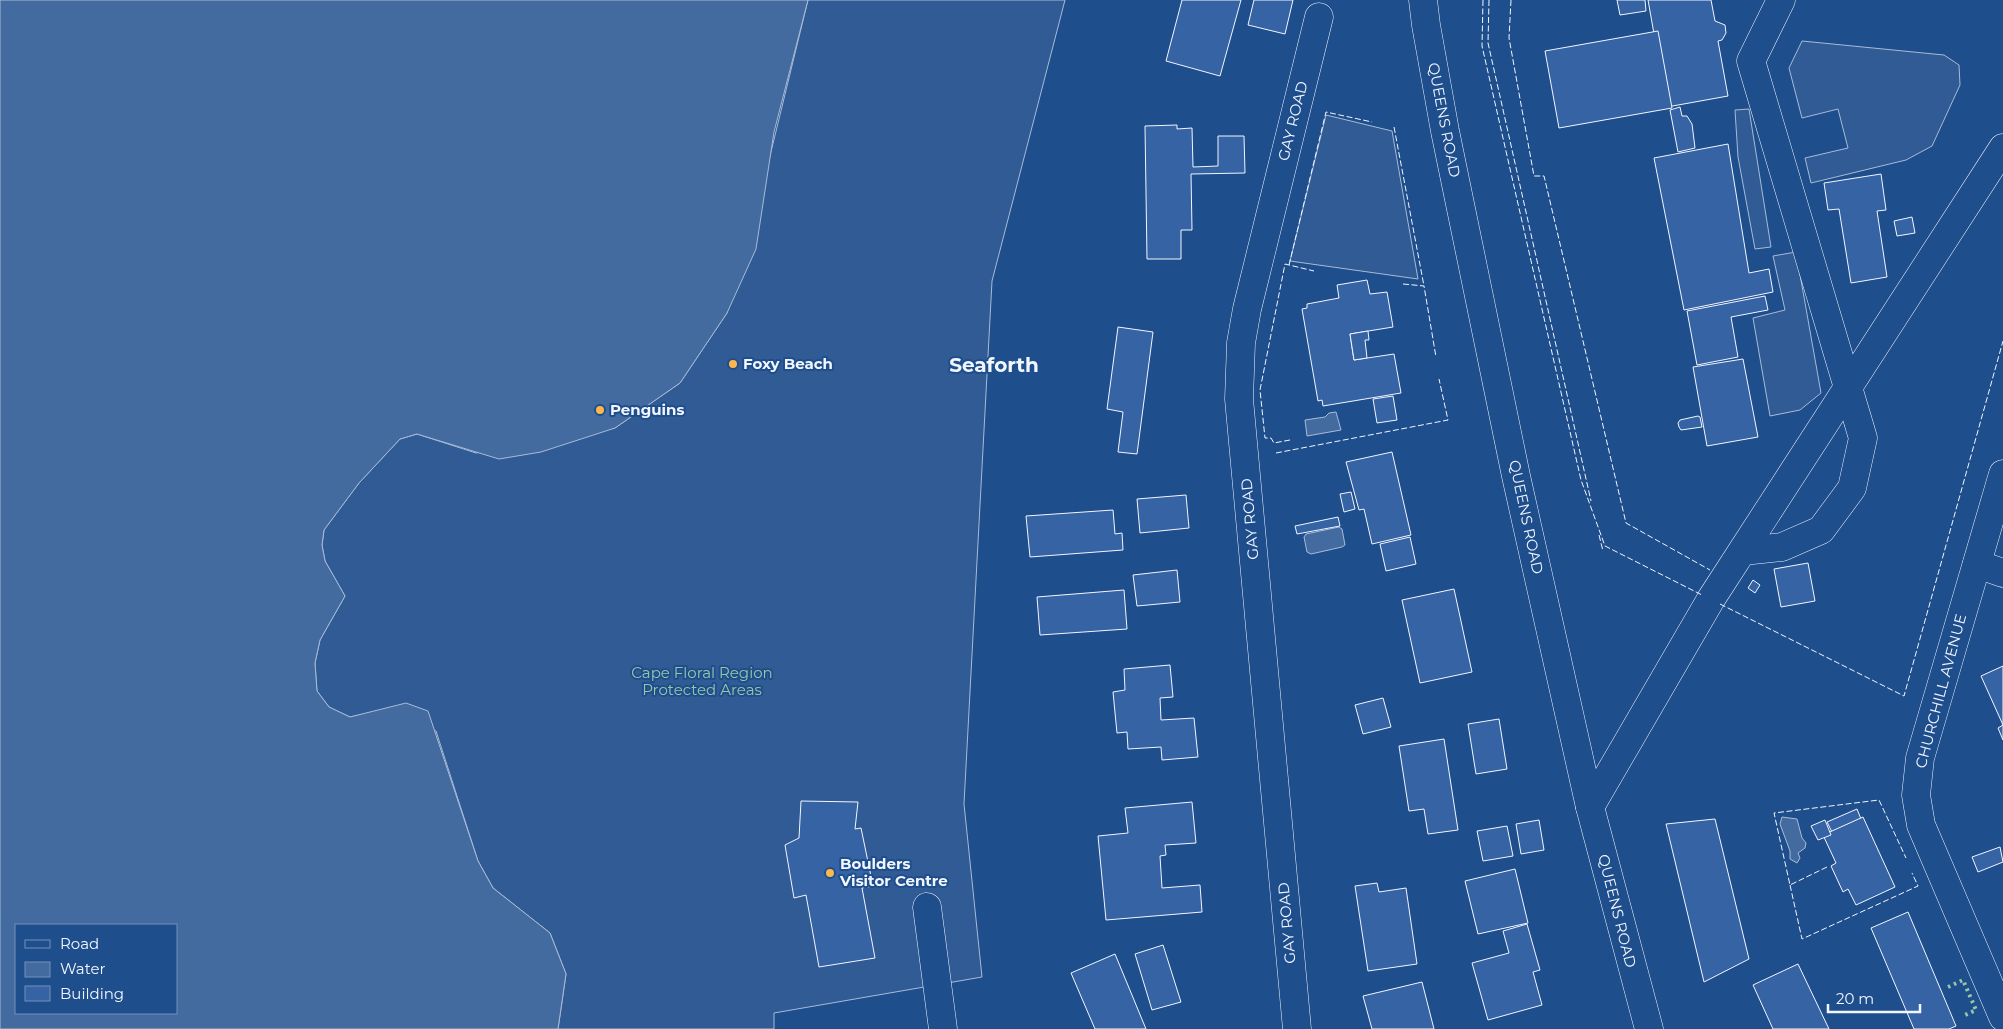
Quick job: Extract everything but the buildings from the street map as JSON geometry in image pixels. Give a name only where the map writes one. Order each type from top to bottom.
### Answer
[{"type":"street","name":"QUEENS ROAD","points":[[1423,0],[1451,160],[1516,476],[1590,807],[1649,1029]]},
{"type":"street","points":[[1743,551],[1782,547],[1821,530],[1852,488],[1863,438],[1751,60],[1781,0]]},
{"type":"street","name":"GAY ROAD","points":[[1297,1029],[1238,399],[1241,343],[1247,309],[1319,17]]},
{"type":"street","points":[[1590,807],[1711,599],[2003,148]]},
{"type":"street","name":"CHURCHILL AVENUE","points":[[2003,474],[1920,758],[1916,795],[1921,825],[2003,1017]]},
{"type":"street","points":[[1977,564],[2003,573]]},
{"type":"street","points":[[927,907],[943,1029]]},
{"type":"shaded area","name":"Cape Floral Region Protected Areas","points":[[808,0],[1065,0],[992,281],[964,804],[982,977],[774,1013],[774,1029],[558,1029],[566,974],[550,933],[493,888],[478,861],[436,731],[368,713],[350,717],[329,707],[317,691],[315,663],[320,640],[345,596],[325,561],[322,545],[324,530],[359,483],[400,439],[417,434],[476,453],[615,428],[680,383],[727,313],[769,160]]},
{"type":"shaded area","points":[[1802,41],[1944,55],[1959,65],[1960,85],[1932,146],[1906,160],[1811,183],[1805,158],[1848,148],[1838,109],[1802,118],[1789,68]]},
{"type":"shaded area","points":[[1749,109],[1771,247],[1755,249],[1738,157],[1735,110]]},
{"type":"shaded area","points":[[1326,115],[1392,131],[1418,279],[1290,261]]},
{"type":"shaded area","points":[[1796,252],[1821,393],[1800,410],[1770,416],[1753,318],[1785,310],[1773,256]]},
{"type":"water","points":[[0,0],[808,0],[774,132],[756,249],[727,313],[680,383],[615,428],[541,452],[499,459],[417,434],[400,439],[359,483],[324,530],[322,545],[325,561],[345,596],[320,640],[315,663],[317,691],[329,707],[350,717],[406,703],[428,711],[478,861],[493,888],[550,933],[566,974],[558,1029],[0,1029]]},
{"type":"water","points":[[1336,412],[1341,430],[1307,436],[1305,420],[1325,417],[1329,413]]},
{"type":"water","points":[[1339,527],[1342,529],[1345,545],[1311,554],[1307,552],[1304,537],[1306,534]]},
{"type":"water","points":[[1782,817],[1797,819],[1802,838],[1806,843],[1805,848],[1798,853],[1800,858],[1797,863],[1790,859],[1790,851],[1780,824]]},
{"type":"hedge","points":[[1948,987],[1963,980],[1976,1010],[1963,1016]]},
{"type":"fence","points":[[1483,0],[1482,46],[1581,480],[1605,546],[1702,595]]},
{"type":"fence","points":[[1489,0],[1488,43],[1591,501]]},
{"type":"fence","points":[[1511,0],[1509,38],[1534,176],[1544,176],[1626,523],[1710,570]]},
{"type":"fence","points":[[1289,265],[1326,112],[1372,122]]},
{"type":"fence","points":[[1394,127],[1424,286]]},
{"type":"fence","points":[[1290,440],[1274,443],[1271,438],[1265,438],[1260,390],[1285,264],[1314,271]]},
{"type":"fence","points":[[1403,284],[1424,286],[1436,357]]},
{"type":"fence","points":[[1720,604],[1904,696],[2003,341]]},
{"type":"fence","points":[[1276,453],[1448,420],[1439,379]]},
{"type":"fence","points":[[1599,535],[1603,551]]},
{"type":"fence","points":[[1827,867],[1790,885],[1774,813],[1879,800],[1906,858]]},
{"type":"fence","points":[[1790,885],[1802,939],[1918,886],[1912,873]]},
{"type":"place","name":"Foxy Beach","points":[[733,364]]},
{"type":"place","name":"Penguins","points":[[600,410]]},
{"type":"place","name":"Boulders Visitor Centre","points":[[830,873]]},
{"type":"district","name":"Seaforth","points":[[994,365]]}]
